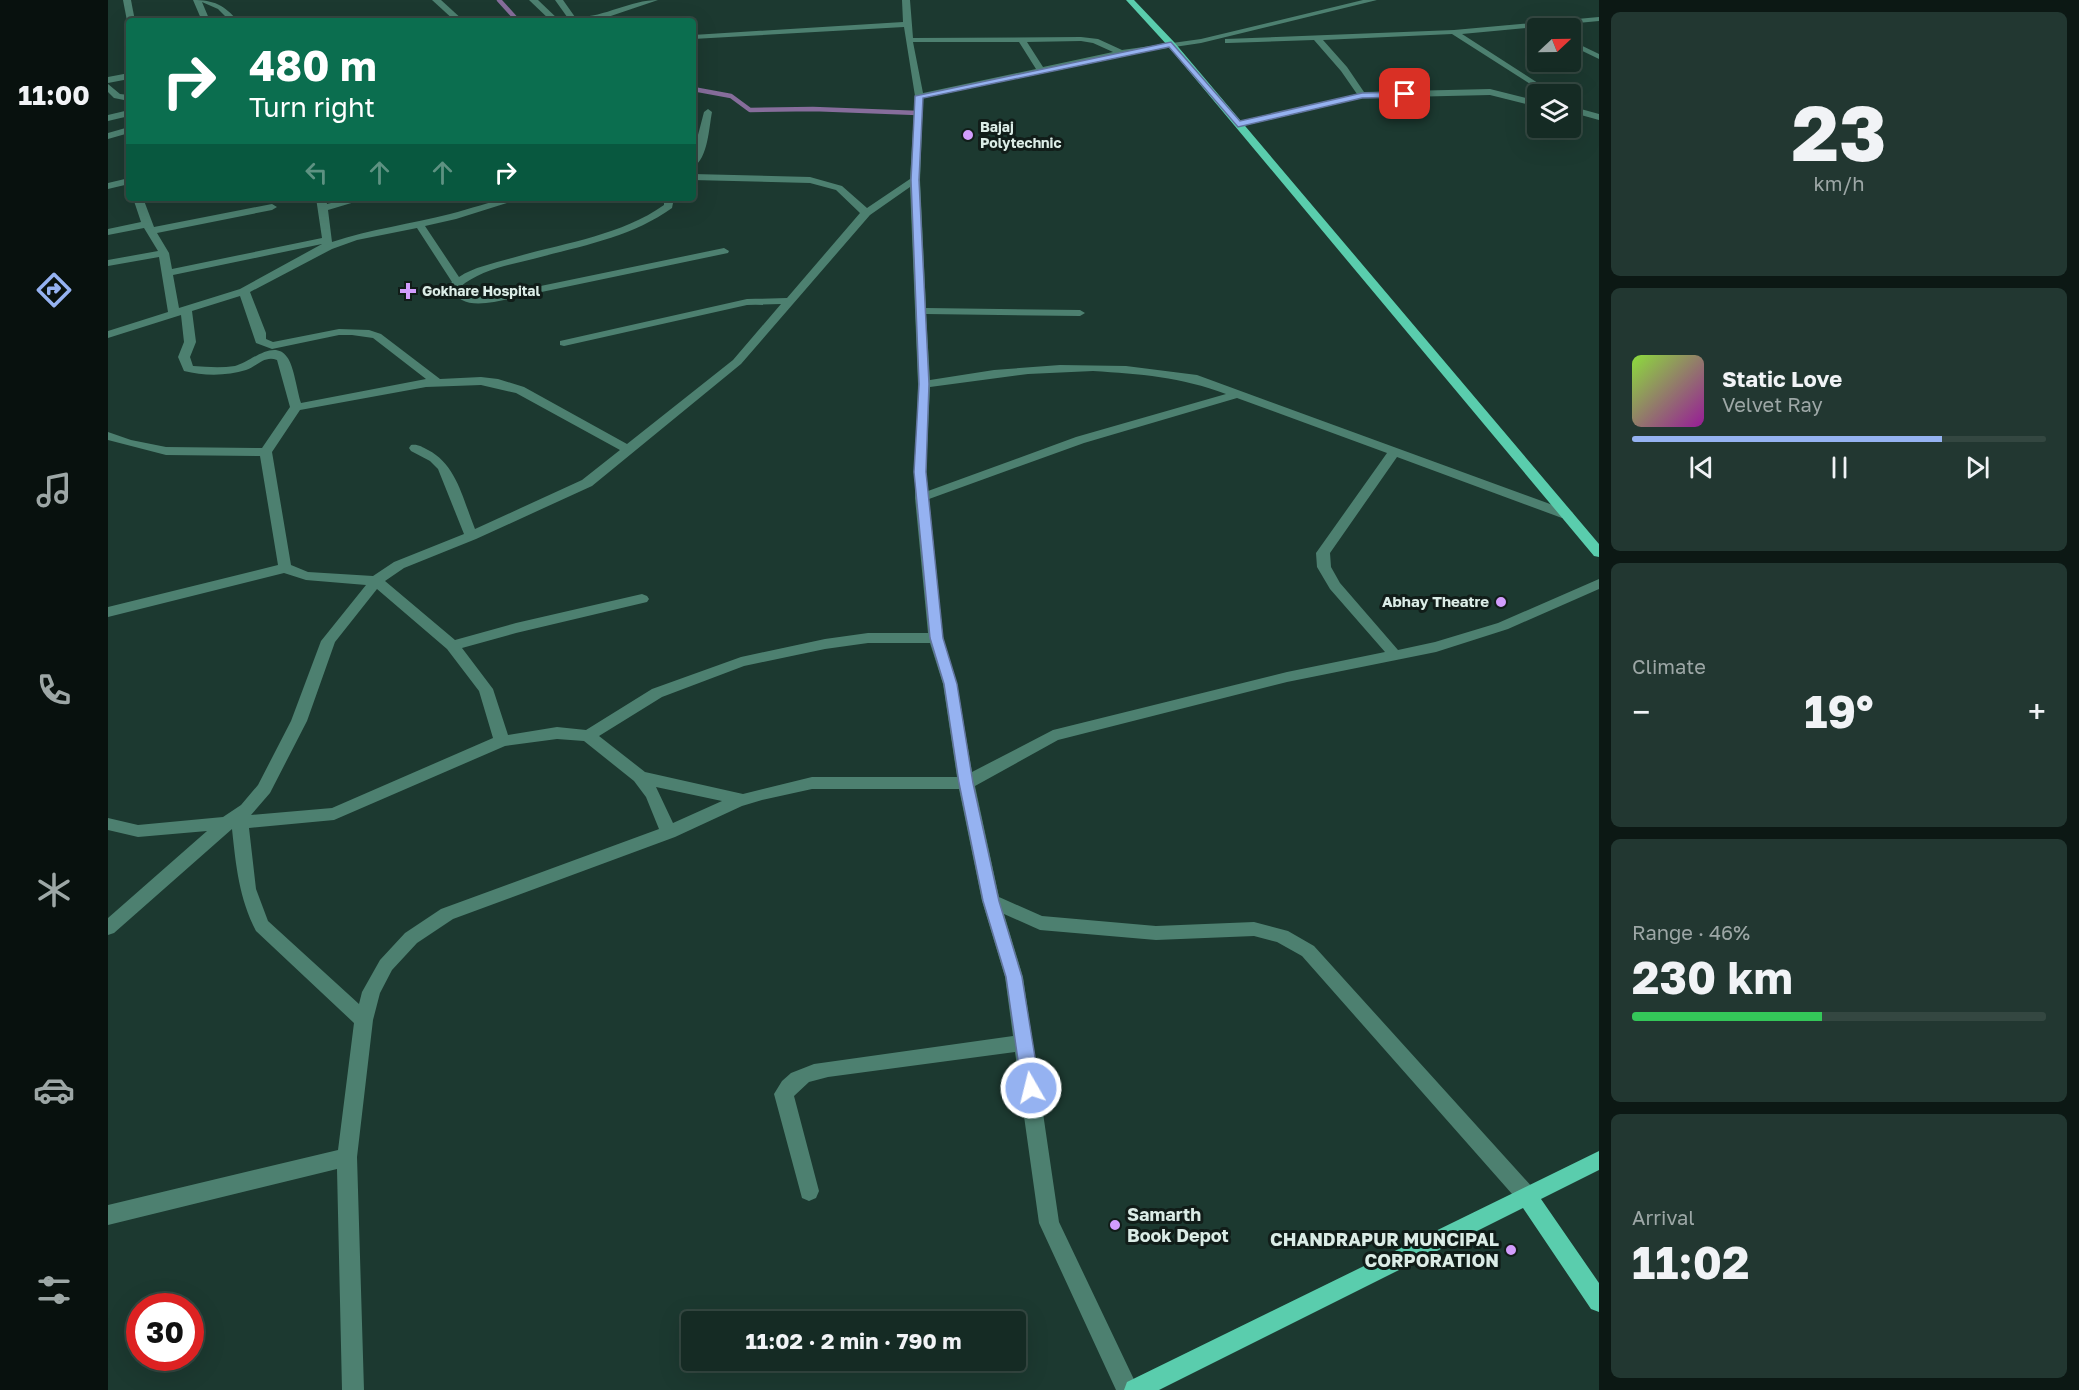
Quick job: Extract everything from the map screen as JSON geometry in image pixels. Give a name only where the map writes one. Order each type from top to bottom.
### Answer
[{"type":"main road","points":[[1130,0],[1171,44],[1599,553]]},
{"type":"main road","points":[[1149,1387],[1599,1160]]},
{"type":"main road","points":[[1527,1197],[1599,1301]]},
{"type":"street","points":[[127,0],[130,18]]},
{"type":"street","points":[[197,0],[205,18]]},
{"type":"street","points":[[204,0],[221,7],[231,18]]},
{"type":"street","points":[[436,0],[457,18]]},
{"type":"street","points":[[533,0],[553,18]]},
{"type":"street","points":[[559,0],[572,18]]},
{"type":"street","points":[[595,18],[653,0]]},
{"type":"street","points":[[906,0],[909,40],[919,96],[915,180],[924,384],[921,498],[936,638],[950,684],[966,783],[991,901],[1014,977],[1049,1223],[1128,1390]]},
{"type":"street","points":[[1201,41],[1373,0]]},
{"type":"street","points":[[1581,20],[1599,19]]},
{"type":"street","points":[[696,37],[908,24]]},
{"type":"street","points":[[919,96],[1171,44],[1455,32],[1527,25]]},
{"type":"street","points":[[1455,32],[1536,84]]},
{"type":"street","points":[[1317,38],[1344,69],[1362,95]]},
{"type":"street","points":[[1021,39],[1041,70]]},
{"type":"street","points":[[909,40],[1089,40],[1122,53]]},
{"type":"street","points":[[1581,48],[1599,57]]},
{"type":"street","points":[[108,80],[126,77]]},
{"type":"street","points":[[110,92],[126,97]]},
{"type":"street","points":[[1238,124],[1362,95],[1490,92],[1527,101]]},
{"type":"street","points":[[696,158],[701,147],[708,112]]},
{"type":"street","points":[[1581,112],[1599,117]]},
{"type":"street","points":[[108,118],[126,114]]},
{"type":"street","points":[[108,136],[126,131]]},
{"type":"street","points":[[696,177],[810,180],[839,188],[866,213]]},
{"type":"street","points":[[108,928],[233,823],[264,789],[298,721],[328,641],[376,581],[399,565],[471,536],[587,483],[737,362],[866,213],[915,180]]},
{"type":"street","points":[[108,186],[126,182]]},
{"type":"street","points":[[139,201],[149,228],[164,253],[190,342],[184,357],[188,369],[228,370],[248,366],[266,354],[278,355],[282,358],[296,407]]},
{"type":"street","points":[[328,243],[322,203],[338,201]]},
{"type":"street","points":[[169,273],[420,225],[507,201]]},
{"type":"street","points":[[669,201],[669,206],[652,219],[475,273],[457,281],[454,286],[456,292],[470,300],[481,300],[724,251]]},
{"type":"street","points":[[108,232],[149,228],[272,207]]},
{"type":"street","points":[[420,225],[457,281]]},
{"type":"street","points":[[108,335],[244,291],[328,243]]},
{"type":"street","points":[[108,263],[164,253]]},
{"type":"street","points":[[244,291],[260,333],[260,341],[272,346],[348,331],[366,331],[377,336],[436,382]]},
{"type":"street","points":[[564,343],[747,302],[788,301]]},
{"type":"street","points":[[922,311],[1080,313]]},
{"type":"street","points":[[924,384],[1029,368],[1090,366],[1156,371],[1197,380],[1237,394],[1567,515]]},
{"type":"street","points":[[285,568],[266,452],[296,407],[436,382],[481,381],[510,386],[628,450]]},
{"type":"street","points":[[921,498],[1080,440],[1237,394]]},
{"type":"street","points":[[108,436],[132,445],[186,453],[266,452]]},
{"type":"street","points":[[415,448],[434,458],[444,467],[471,536]]},
{"type":"street","points":[[1394,452],[1323,553],[1324,567],[1335,586],[1395,655]]},
{"type":"street","points":[[108,612],[285,568],[306,576],[376,581],[452,646],[486,688],[502,741]]},
{"type":"street","points":[[353,1390],[347,1157],[364,1020],[371,992],[386,965],[411,938],[447,914],[669,832],[743,800],[812,783],[966,783],[1053,736],[1287,677],[1436,647],[1503,626],[1599,584]]},
{"type":"street","points":[[452,646],[516,628],[642,599]]},
{"type":"street","points":[[588,736],[657,693],[741,662],[835,642],[868,638],[936,638]]},
{"type":"street","points":[[108,824],[138,831],[334,814],[502,741],[557,733],[588,736],[640,777],[653,794],[669,832]]},
{"type":"street","points":[[640,777],[743,800]]},
{"type":"street","points":[[233,823],[247,889],[253,911],[258,919],[270,934],[364,1020]]},
{"type":"street","points":[[991,901],[1040,923],[1156,933],[1254,929],[1294,942],[1308,951],[1527,1197]]},
{"type":"street","points":[[809,1191],[784,1094],[792,1082],[802,1075],[828,1069],[1025,1043]]},
{"type":"street","points":[[108,1215],[347,1157]]},
{"type":"waterway","points":[[499,0],[515,18]]},
{"type":"waterway","points":[[696,90],[731,96],[750,110],[813,109],[918,113]]},
{"type":"place","name":"Bajaj Polytechnic","points":[[968,135]]},
{"type":"place","name":"Gokhare Hospital","points":[[408,291]]},
{"type":"place","name":"Abhay Theatre","points":[[1501,602]]},
{"type":"place","name":"Samarth Book Depot","points":[[1115,1225]]},
{"type":"place","name":"CHANDRAPUR MUNCIPAL CORPORATION","points":[[1511,1250]]},
{"type":"route","points":[[1031,1088],[1014,977],[991,901],[966,783],[950,684],[936,638],[920,472],[924,384],[915,180],[919,96],[1171,44],[1238,124],[1362,95],[1405,94]]}]
